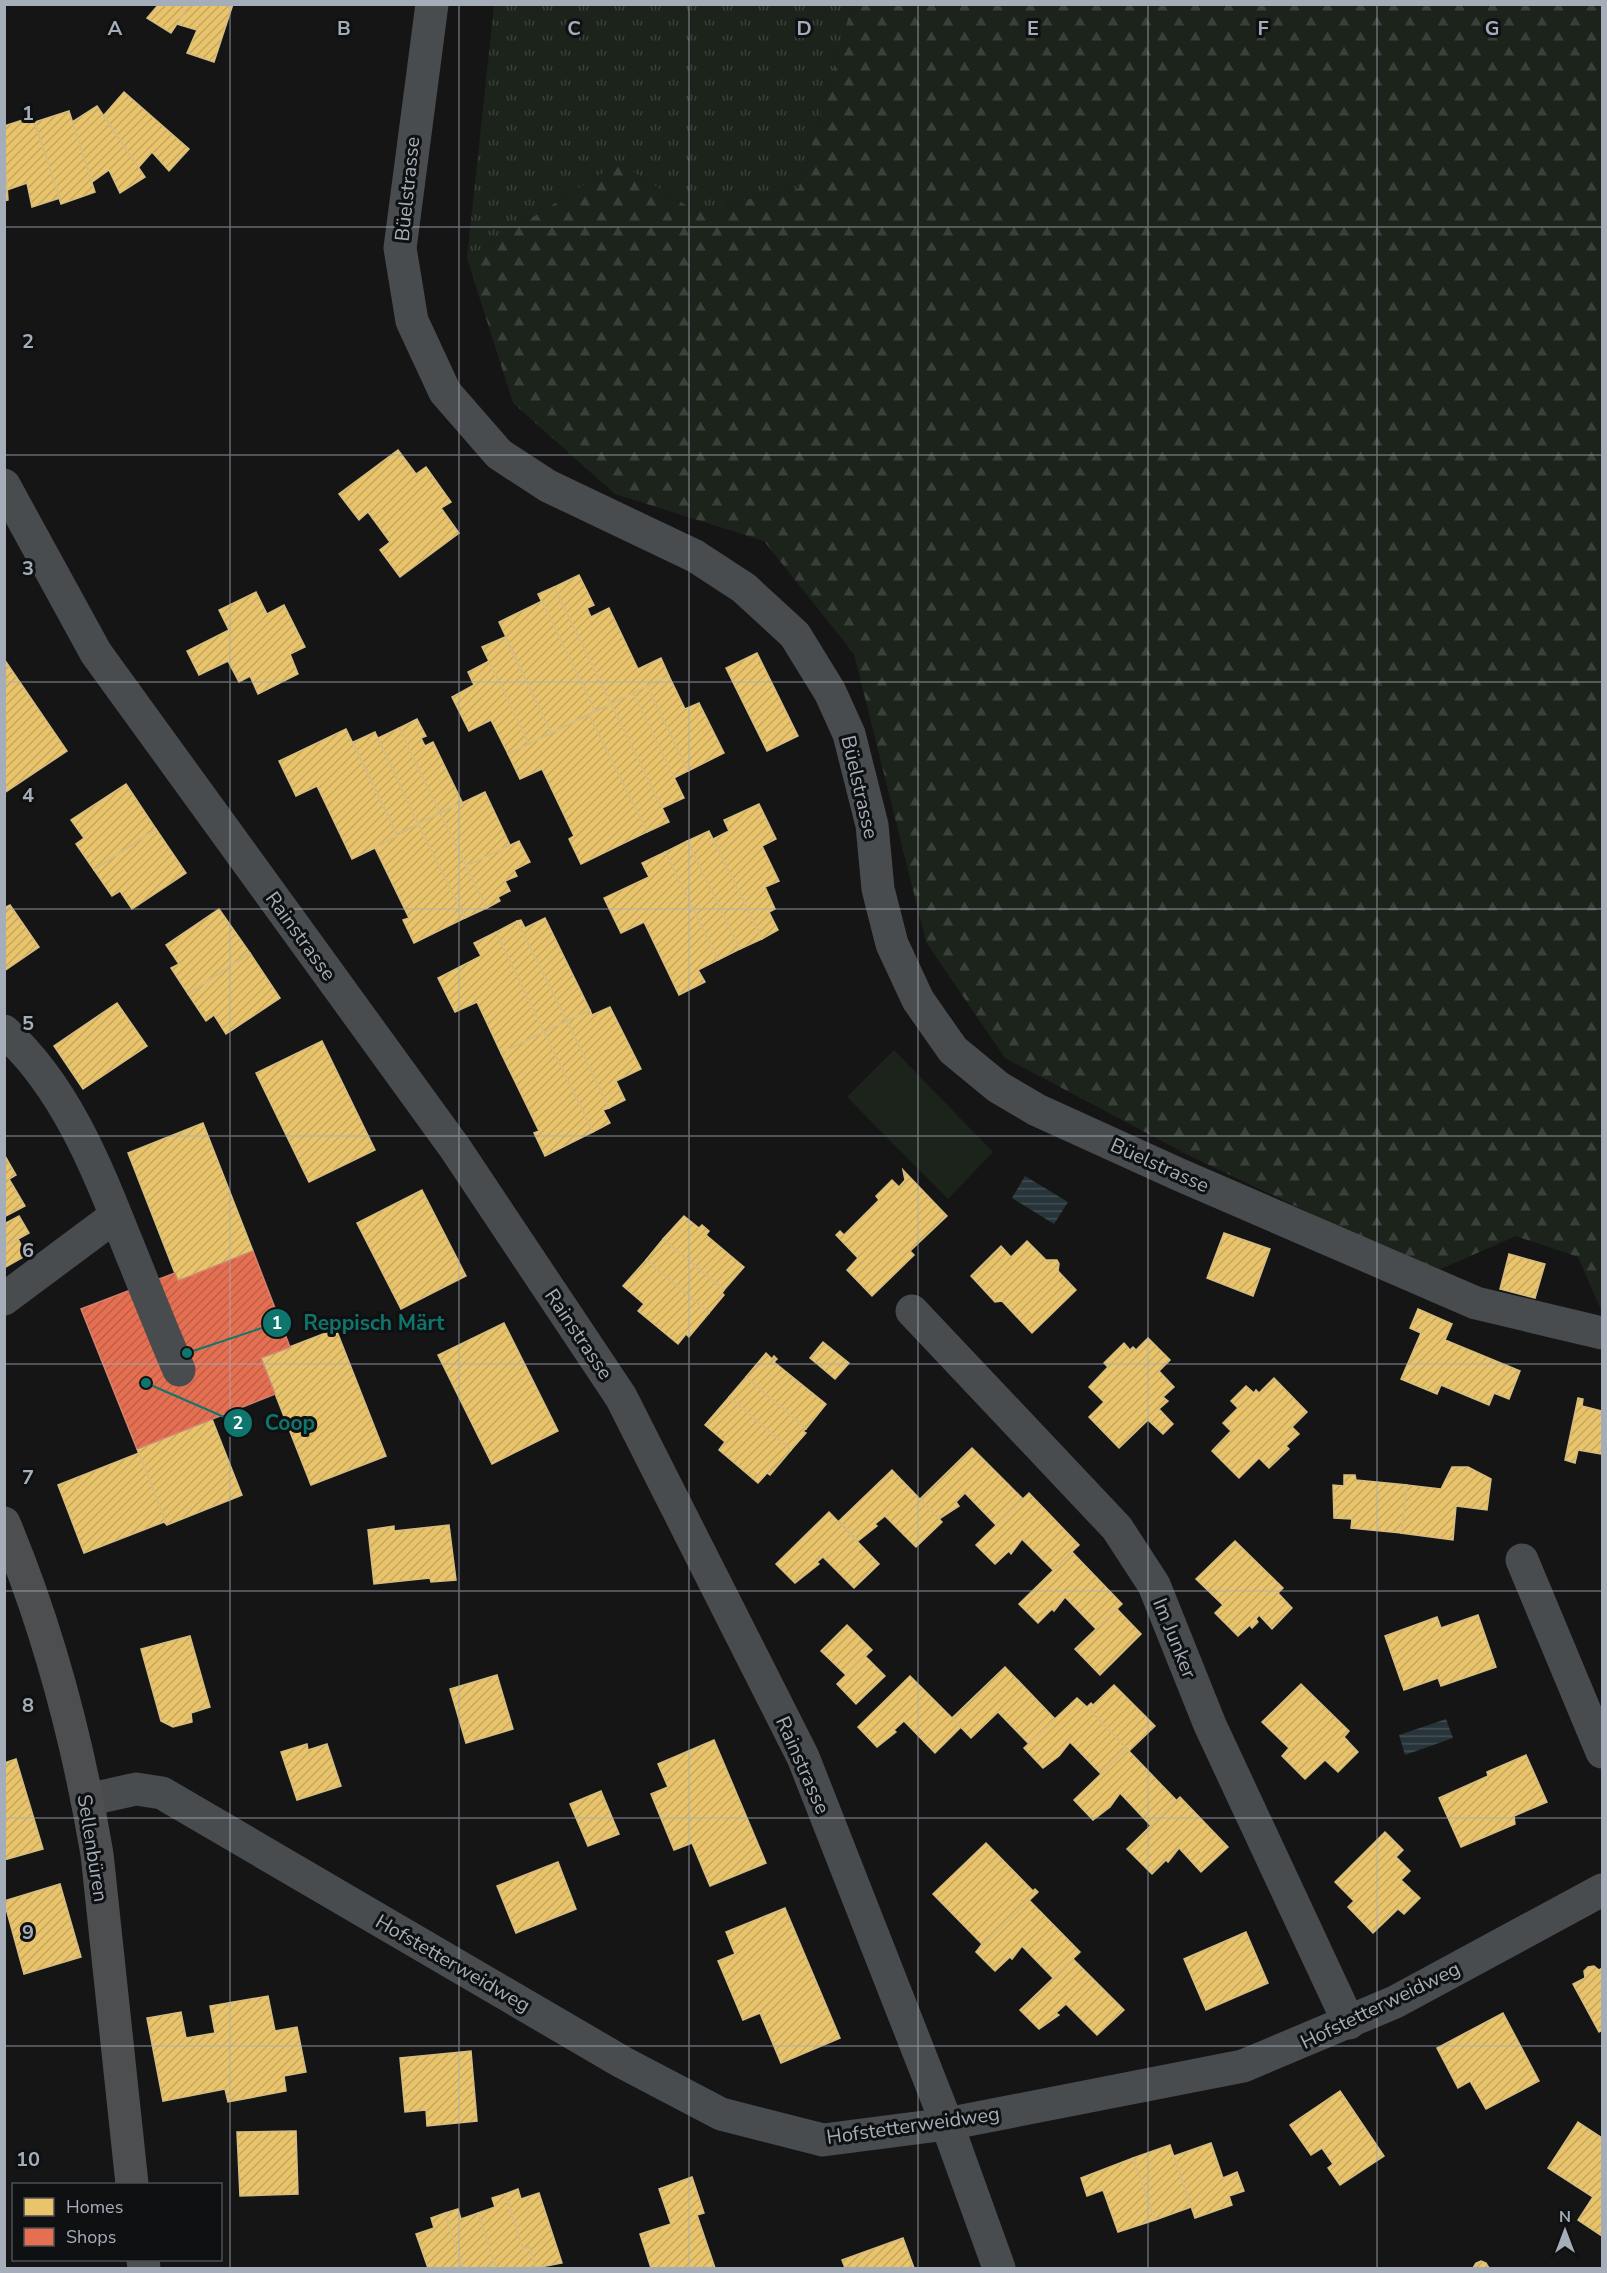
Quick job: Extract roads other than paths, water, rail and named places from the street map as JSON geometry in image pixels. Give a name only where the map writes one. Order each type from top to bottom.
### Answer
[{"type":"main road","name":"Sellenbüren","points":[[4,1523],[38,1614],[87,1800],[97,1854],[132,2183]]},
{"type":"street","name":"Büelstrasse","points":[[432,4],[400,248],[412,321],[445,392],[500,454],[548,486],[695,556],[744,588],[795,634],[830,693],[849,734],[872,825],[878,889],[892,944],[918,1000],[953,1050],[998,1087],[1036,1110],[1191,1179],[1476,1303],[1602,1333]]},
{"type":"street","name":"Rainstrasse","points":[[4,485],[96,653],[455,1148],[621,1397],[803,1757],[947,2124],[999,2268]]},
{"type":"street","points":[[4,1031],[19,1044],[43,1074],[92,1155],[179,1370]]},
{"type":"street","points":[[4,1299],[106,1223]]},
{"type":"street","name":"Im Junker","points":[[912,1311],[1117,1528],[1154,1585],[1210,1725],[1350,2023]]},
{"type":"street","points":[[1522,1560],[1602,1752]]},
{"type":"street","name":"Hofstetterweidweg","points":[[87,1800],[136,1789],[162,1793],[622,2062],[721,2114],[822,2140],[947,2124],[1243,2067],[1395,2002],[1602,1890]]},
{"type":"place","name":"Reppisch Märt","points":[[187,1353]]},
{"type":"place","name":"Coop","points":[[146,1383]]}]
